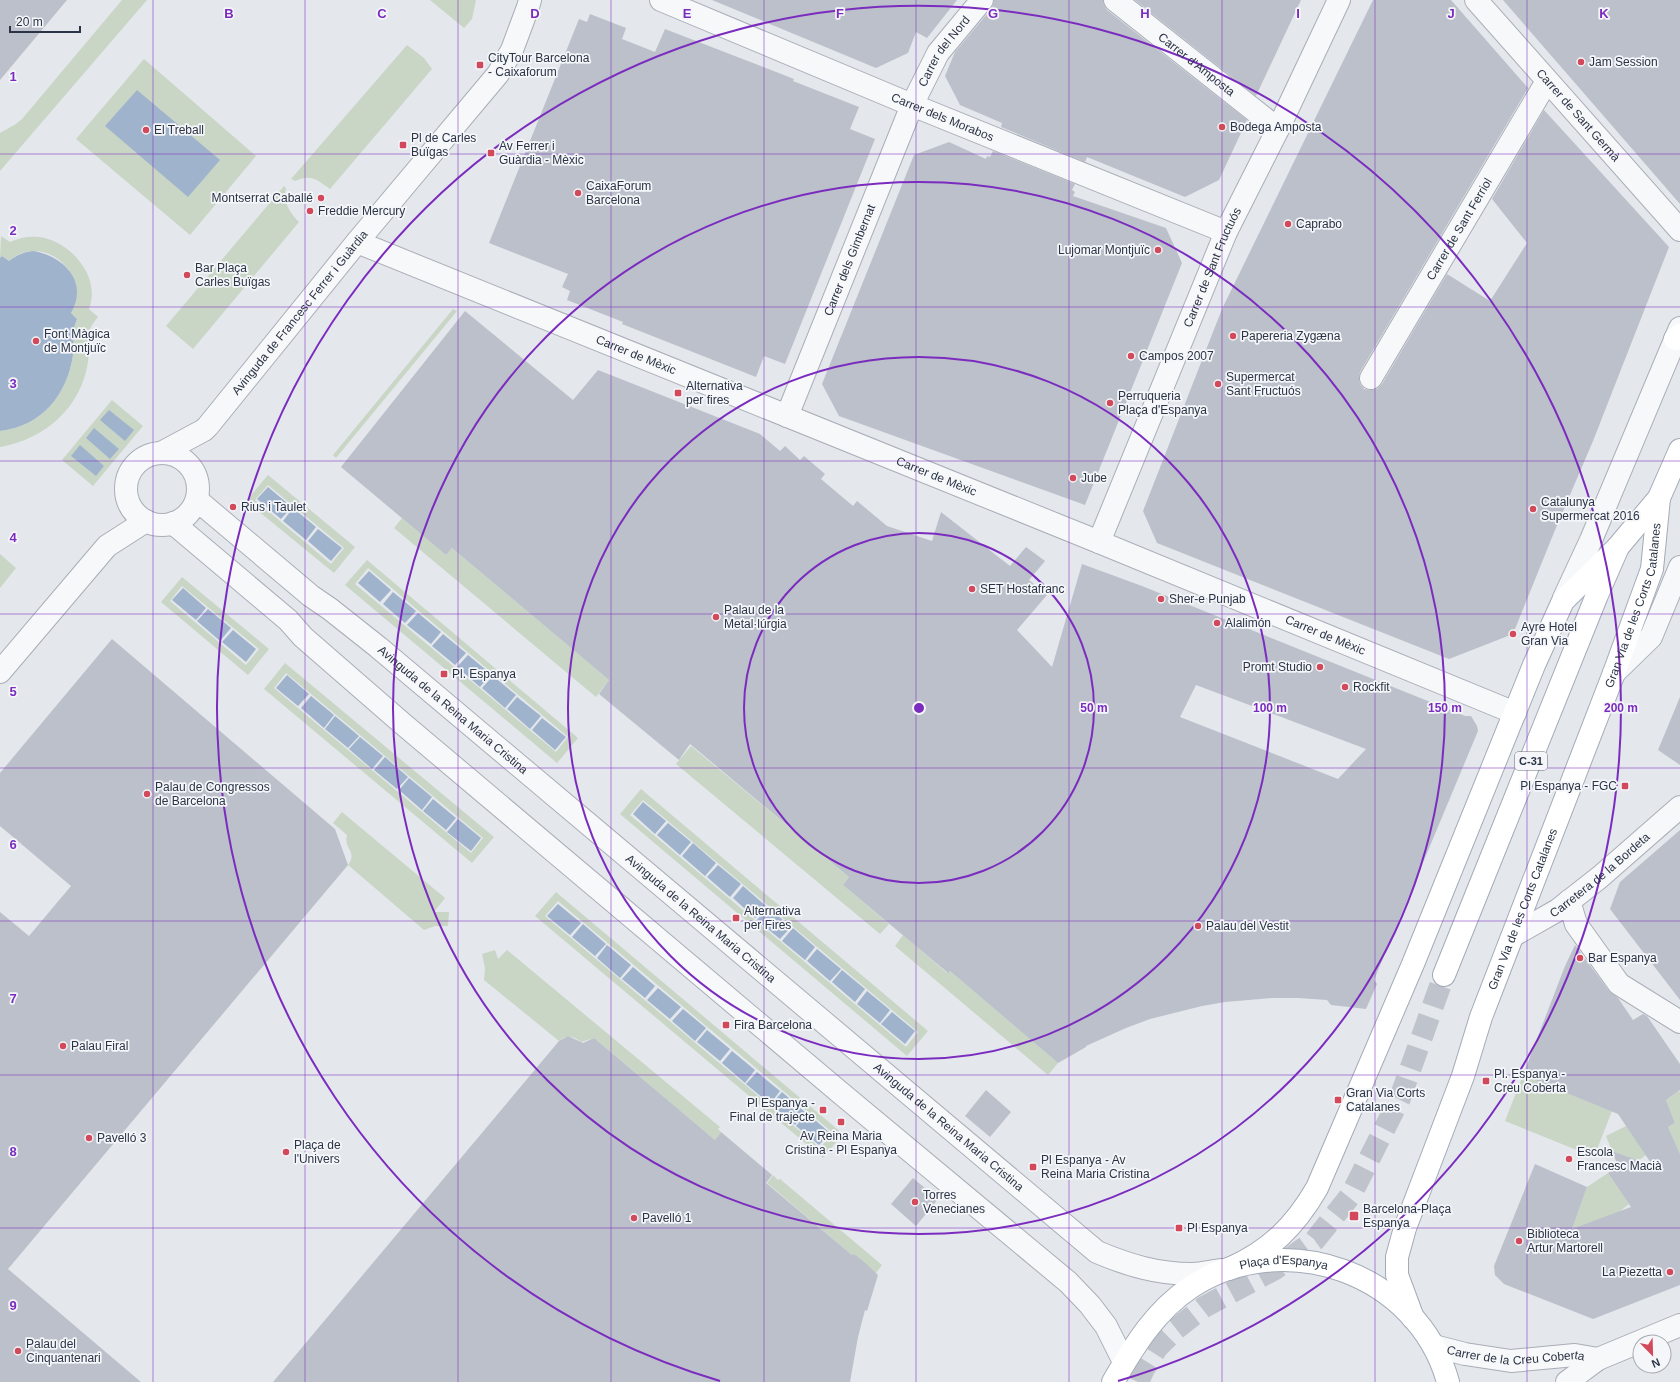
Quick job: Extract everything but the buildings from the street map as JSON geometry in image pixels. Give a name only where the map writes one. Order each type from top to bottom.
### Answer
[{"type":"main road","name":"Gran Via de les Corts Catalanes","points":[[1444,975],[1597,595],[1618,547],[1659,498],[1680,450]]},
{"type":"main road","name":"Gran Via de les Corts Catalanes","points":[[1413,1318],[1397,1275],[1397,1257],[1405,1228],[1463,1076],[1481,1017],[1514,935],[1652,569],[1659,498]]},
{"type":"main road","points":[[1230,1269],[1263,1251],[1280,1236],[1301,1214],[1317,1188],[1413,964],[1534,665],[1563,601],[1618,547]]},
{"type":"main road","name":"Plaça d'Espanya","points":[[1112,1382],[1122,1372],[1151,1323],[1169,1304],[1207,1278],[1245,1264],[1276,1260],[1301,1260],[1324,1264],[1347,1271],[1369,1282],[1389,1295],[1413,1318],[1434,1346],[1445,1370],[1448,1382]]},
{"type":"street","name":"Avinguda de Francesc Ferrer i Guàrdia","points":[[192,468],[204,430],[357,242],[498,74],[512,50],[530,0]]},
{"type":"street","name":"Carrer dels Morabos","points":[[661,0],[912,105],[1226,232]]},
{"type":"street","name":"Carrer del Nord","points":[[912,105],[938,53],[982,0]]},
{"type":"street","name":"Carrer d'Amposta","points":[[1115,0],[1278,129]]},
{"type":"street","name":"Carrer de Sant Fructuós","points":[[1099,542],[1226,232],[1278,129],[1339,0]]},
{"type":"street","name":"Carrer de Sant Germà","points":[[1476,0],[1680,230]]},
{"type":"street","name":"Carrer de Sant Ferriol","points":[[1371,378],[1548,82]]},
{"type":"street","name":"Carrer dels Gimbernat","points":[[787,416],[912,105]]},
{"type":"street","name":"Carrer de Mèxic","points":[[357,242],[1099,542],[1515,713]]},
{"type":"street","points":[[1563,601],[1591,540],[1678,334]]},
{"type":"street","name":"Avinguda de Francesc Ferrer i Guàrdia","points":[[163,452],[204,430]]},
{"type":"street","points":[[163,452],[174,454],[184,460],[192,468],[197,478],[199,489],[197,500],[192,510],[183,518],[174,523],[162,525],[141,519],[133,511],[127,500],[125,489],[127,477],[133,466],[141,459],[152,454],[163,452]]},
{"type":"street","points":[[0,672],[107,546],[127,500]]},
{"type":"street","name":"Avinguda de la Reina Maria Cristina","points":[[197,500],[311,596],[378,647],[1097,1252],[1125,1264],[1162,1273],[1193,1274],[1230,1269]]},
{"type":"street","points":[[107,546],[146,521]]},
{"type":"street","points":[[174,523],[288,620],[303,637],[409,730],[1068,1282],[1090,1305],[1106,1326],[1122,1372]]},
{"type":"street","points":[[1614,673],[1651,637],[1680,567]]},
{"type":"street","name":"Carretera de la Bordeta","points":[[1514,935],[1558,910],[1600,877],[1680,807]]},
{"type":"street","points":[[1569,901],[1576,924],[1619,984],[1680,1022]]},
{"type":"street","name":"Carrer de la Creu Coberta","points":[[1567,1382],[1598,1359],[1680,1325]]},
{"type":"street","name":"Carrer de la Creu Coberta","points":[[1434,1346],[1465,1354],[1511,1361],[1575,1356],[1598,1359]]},
{"type":"green space","points":[[122,0],[147,0],[0,171],[0,133],[22,119]]},
{"type":"green space","points":[[430,0],[476,0],[472,19],[464,28]]},
{"type":"green space","points":[[407,45],[424,58],[432,69],[330,189],[313,179],[305,178],[295,181],[291,179]]},
{"type":"green space","points":[[144,59],[256,156],[190,235],[76,139]]},
{"type":"green space","points":[[284,186],[286,188],[286,202],[292,214],[299,222],[193,349],[166,326]]},
{"type":"green space","points":[[1,236],[10,242],[21,238],[43,238],[63,246],[72,253],[86,271],[91,285],[92,294],[89,309],[98,317],[90,329],[88,338],[89,355],[84,379],[78,394],[69,407],[46,429],[32,437],[0,447],[0,431],[15,428],[28,423],[50,406],[58,395],[70,370],[74,350],[74,329],[77,319],[71,313],[76,299],[76,285],[70,272],[61,262],[49,254],[36,251],[22,253],[9,261],[2,256],[0,258]]},
{"type":"green space","points":[[453,309],[457,311],[336,458],[333,455]]},
{"type":"green space","points":[[112,400],[143,426],[93,486],[62,460]]},
{"type":"green space","points":[[268,475],[355,547],[334,573],[246,501]],"holes":[[[268,485],[344,548],[331,564],[255,500]]]},
{"type":"green space","points":[[402,518],[446,555],[452,548],[609,680],[596,697],[394,528]]},
{"type":"green space","points":[[0,554],[16,568],[0,588]]},
{"type":"green space","points":[[367,560],[578,738],[557,763],[345,585]],"holes":[[[368,568],[568,737],[556,752],[355,584]]]},
{"type":"green space","points":[[182,577],[269,649],[248,675],[161,602]],"holes":[[[182,586],[259,649],[246,665],[170,601]]]},
{"type":"green space","points":[[285,663],[494,837],[472,863],[264,689]],"holes":[[[286,673],[483,838],[471,853],[274,688]]]},
{"type":"green space","points":[[691,746],[849,877],[843,885],[889,924],[880,934],[676,764]]},
{"type":"green space","points":[[641,789],[928,1031],[907,1056],[620,814]],"holes":[[[643,800],[918,1032],[906,1047],[630,815]]]},
{"type":"green space","points":[[342,812],[445,898],[434,912],[449,912],[448,926],[435,926],[424,930],[348,865],[352,857],[346,839],[347,835],[333,823]]},
{"type":"green space","points":[[556,892],[843,1134],[823,1158],[535,916]],"holes":[[[558,901],[833,1133],[820,1148],[545,916]]]},
{"type":"green space","points":[[903,935],[947,973],[950,971],[1058,1063],[1048,1075],[895,946]]},
{"type":"green space","points":[[495,950],[498,959],[507,950],[720,1127],[718,1129],[721,1132],[715,1140],[594,1038],[581,1042],[573,1037],[565,1037],[559,1041],[484,980],[485,968],[482,954]]},
{"type":"green space","points":[[1523,1075],[1612,1111],[1594,1157],[1505,1121]]},
{"type":"green space","points":[[1679,1091],[1680,1154],[1668,1127],[1675,1123],[1666,1100]]},
{"type":"green space","points":[[1626,1126],[1650,1152],[1638,1161],[1612,1151],[1606,1136]]},
{"type":"green space","points":[[1608,1173],[1629,1204],[1619,1212],[1574,1238],[1573,1226],[1587,1187]]},
{"type":"green space","points":[[773,1175],[778,1180],[780,1179],[882,1265],[876,1273],[854,1254],[852,1255],[767,1183]]},
{"type":"water","points":[[137,90],[220,160],[188,197],[105,126]]},
{"type":"water","name":"Font Màgica de Montjuïc","points":[[33,251],[55,258],[70,272],[75,281],[77,291],[76,302],[71,313],[77,319],[74,333],[74,350],[70,370],[65,383],[50,406],[28,423],[15,428],[0,431],[0,258],[2,256],[9,261],[20,254]]},
{"type":"water","points":[[109,410],[134,430],[125,441],[100,420]]},
{"type":"water","points":[[94,428],[119,449],[110,459],[86,438]]},
{"type":"water","points":[[80,445],[104,466],[96,476],[71,456]]},
{"type":"water","points":[[268,487],[292,507],[281,519],[257,499]]},
{"type":"water","points":[[293,508],[316,527],[306,540],[283,521]]},
{"type":"water","points":[[318,529],[342,548],[331,561],[308,541]]},
{"type":"water","points":[[369,571],[391,590],[380,602],[358,583]]},
{"type":"water","points":[[183,588],[206,608],[196,620],[172,600]]},
{"type":"water","points":[[393,592],[416,611],[405,623],[383,604]]},
{"type":"water","points":[[208,609],[231,628],[220,641],[197,621]]},
{"type":"water","points":[[418,613],[441,632],[431,644],[407,625]]},
{"type":"water","points":[[233,630],[256,649],[246,662],[222,642]]},
{"type":"water","points":[[443,634],[466,653],[455,665],[432,646]]},
{"type":"water","points":[[468,655],[491,674],[480,687],[457,667]]},
{"type":"water","points":[[287,675],[309,694],[298,706],[276,688]]},
{"type":"water","points":[[493,676],[516,695],[505,708],[482,688]]},
{"type":"water","points":[[311,696],[334,715],[324,728],[301,708]]},
{"type":"water","points":[[517,697],[541,716],[530,729],[507,709]]},
{"type":"water","points":[[335,716],[359,736],[348,748],[325,729]]},
{"type":"water","points":[[542,718],[566,737],[555,750],[532,730]]},
{"type":"water","points":[[360,737],[383,756],[372,769],[349,749]]},
{"type":"water","points":[[385,757],[408,777],[397,789],[374,770]]},
{"type":"water","points":[[409,778],[432,797],[422,810],[399,790]]},
{"type":"water","points":[[433,799],[456,818],[446,830],[423,811]]},
{"type":"water","points":[[643,802],[666,821],[655,834],[633,814]]},
{"type":"water","points":[[458,819],[481,838],[471,851],[447,832]]},
{"type":"water","points":[[668,823],[691,842],[680,855],[657,835]]},
{"type":"water","points":[[693,843],[716,863],[705,876],[682,856]]},
{"type":"water","points":[[718,865],[741,884],[730,897],[707,877]]},
{"type":"water","points":[[743,886],[766,906],[755,918],[733,898]]},
{"type":"water","points":[[558,904],[581,923],[570,935],[547,916]]},
{"type":"water","points":[[768,907],[791,927],[780,939],[757,920]]},
{"type":"water","points":[[583,924],[606,944],[595,956],[572,937]]},
{"type":"water","points":[[793,928],[815,947],[805,960],[782,941]]},
{"type":"water","points":[[607,945],[631,965],[620,978],[597,958]]},
{"type":"water","points":[[817,949],[841,969],[830,981],[807,961]]},
{"type":"water","points":[[633,967],[655,986],[645,998],[622,979]]},
{"type":"water","points":[[842,970],[865,989],[855,1002],[832,982]]},
{"type":"water","points":[[658,988],[681,1007],[670,1019],[647,1000]]},
{"type":"water","points":[[867,991],[890,1010],[880,1023],[857,1004]]},
{"type":"water","points":[[683,1009],[706,1028],[695,1041],[672,1021]]},
{"type":"water","points":[[892,1012],[915,1031],[905,1044],[881,1024]]},
{"type":"water","points":[[707,1030],[730,1049],[720,1061],[697,1042]]},
{"type":"water","points":[[732,1051],[755,1070],[745,1083],[722,1063]]},
{"type":"water","points":[[757,1072],[780,1091],[770,1104],[746,1084]]},
{"type":"water","points":[[782,1092],[805,1112],[795,1125],[771,1105]]},
{"type":"water","points":[[807,1113],[830,1133],[819,1145],[796,1126]]},
{"type":"tunnel","points":[[1138,1382],[1157,1348],[1176,1329],[1204,1307],[1275,1269],[1315,1240],[1351,1195],[1400,1098],[1444,975]]},
{"type":"place","name":"Jam Session","points":[[1581,62]]},
{"type":"place","name":"CityTour Barcelona - Caixaforum","points":[[480,65]]},
{"type":"place","name":"Bodega Amposta","points":[[1222,127]]},
{"type":"place","name":"El Treball","points":[[146,130]]},
{"type":"place","name":"Pl de Carles Buïgas","points":[[403,145]]},
{"type":"place","name":"Av Ferrer i Guàrdia - Mèxic","points":[[491,153]]},
{"type":"place","name":"CaixaForum Barcelona","points":[[578,193]]},
{"type":"place","name":"Montserrat Caballé","points":[[321,198]]},
{"type":"place","name":"Freddie Mercury","points":[[310,211]]},
{"type":"place","name":"Caprabo","points":[[1288,224]]},
{"type":"place","name":"Lujomar Montjuïc","points":[[1158,250]]},
{"type":"place","name":"Bar Plaça Carles Buïgas","points":[[187,275]]},
{"type":"place","name":"Papereria Zygæna","points":[[1233,336]]},
{"type":"place","name":"Font Màgica de Montjuïc","points":[[36,341]]},
{"type":"place","name":"Campos 2007","points":[[1131,356]]},
{"type":"place","name":"Supermercat Sant Fructuós","points":[[1218,384]]},
{"type":"place","name":"Alternativa per fires","points":[[678,393]]},
{"type":"place","name":"Perruqueria Plaça d'Espanya","points":[[1110,403]]},
{"type":"place","name":"Jube","points":[[1073,478]]},
{"type":"place","name":"Rius i Taulet","points":[[233,507]]},
{"type":"place","name":"Catalunya Supermercat 2016","points":[[1533,509]]},
{"type":"place","name":"SET Hostafranc","points":[[972,589]]},
{"type":"place","name":"Sher-e Punjab","points":[[1161,599]]},
{"type":"place","name":"Palau de la Metal·lúrgia","points":[[716,617]]},
{"type":"place","name":"Alalimón","points":[[1217,623]]},
{"type":"place","name":"Ayre Hotel Gran Via","points":[[1513,634]]},
{"type":"place","name":"Promt Studio","points":[[1320,667]]},
{"type":"place","name":"Pl. Espanya","points":[[444,674]]},
{"type":"place","name":"Rockfit","points":[[1345,687]]},
{"type":"place","name":"Pl Espanya - FGC","points":[[1625,786]]},
{"type":"place","name":"Palau de Congressos de Barcelona","points":[[147,794]]},
{"type":"place","name":"Alternativa per Fires","points":[[736,918]]},
{"type":"place","name":"Palau del Vestit","points":[[1198,926]]},
{"type":"place","name":"Bar Espanya","points":[[1580,958]]},
{"type":"place","name":"Fira Barcelona","points":[[726,1025]]},
{"type":"place","name":"Palau Firal","points":[[63,1046]]},
{"type":"place","name":"Pl. Espanya - Creu Coberta","points":[[1486,1081]]},
{"type":"place","name":"Gran Via Corts Catalanes","points":[[1338,1100]]},
{"type":"place","name":"Pl Espanya - Final de trajecte","points":[[823,1110]]},
{"type":"place","name":"Av Reina Maria Cristina - Pl Espanya","points":[[841,1122]]},
{"type":"place","name":"Pavelló 3","points":[[89,1138]]},
{"type":"place","name":"Plaça de l'Univers","points":[[286,1152]]},
{"type":"place","name":"Escola Francesc Macià","points":[[1569,1159]]},
{"type":"place","name":"Pl Espanya - Av Reina Maria Cristina","points":[[1033,1167]]},
{"type":"place","name":"Torres Venecianes","points":[[915,1202]]},
{"type":"place","name":"Barcelona-Plaça Espanya","points":[[1354,1216]]},
{"type":"place","name":"Pavelló 1","points":[[634,1218]]},
{"type":"place","name":"Pl Espanya","points":[[1179,1228]]},
{"type":"place","name":"Biblioteca Artur Martorell","points":[[1519,1241]]},
{"type":"place","name":"La Piezetta","points":[[1670,1272]]},
{"type":"place","name":"Palau del Cinquantenari","points":[[18,1351]]}]
